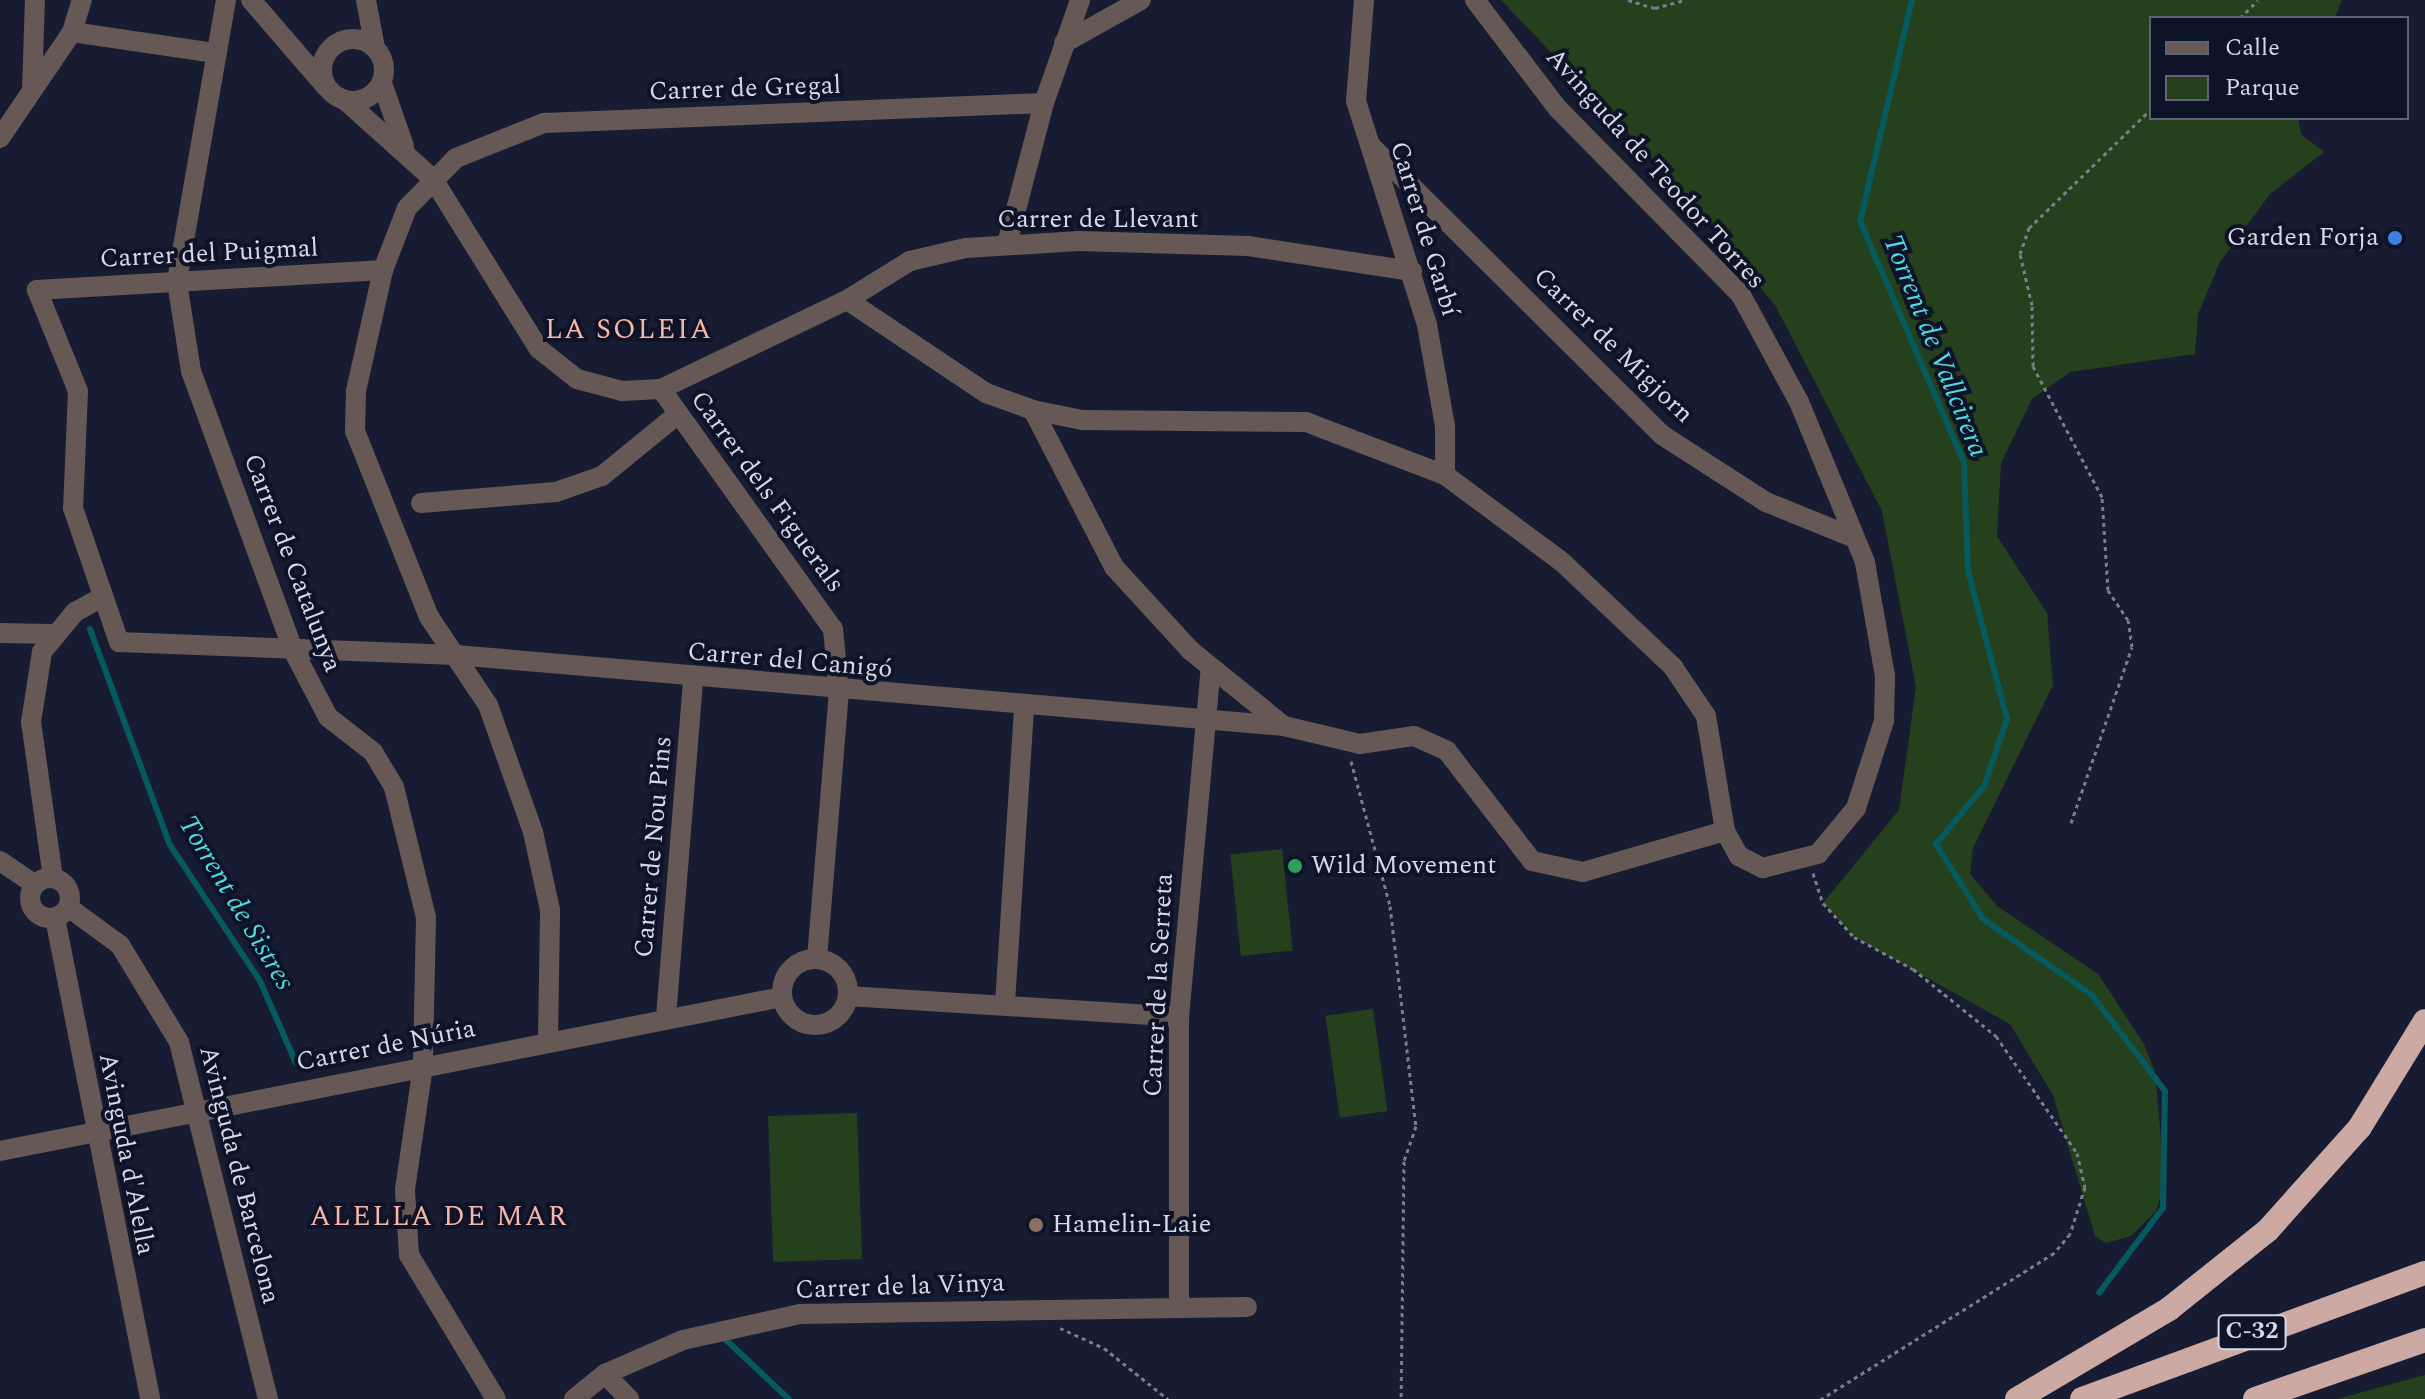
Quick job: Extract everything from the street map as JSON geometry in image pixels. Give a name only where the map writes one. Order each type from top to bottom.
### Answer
[{"type":"highway","points":[[2017,1399],[2169,1309],[2268,1230],[2360,1127],[2425,1021]]},
{"type":"highway","name":"C-32","points":[[2082,1399],[2425,1273]]},
{"type":"highway","name":"C-32","points":[[2255,1399],[2425,1340]]},
{"type":"street","points":[[32,90],[35,0]]},
{"type":"street","points":[[0,138],[72,32],[82,0]]},
{"type":"street","name":"Carrer de Catalunya","points":[[226,0],[177,282],[191,371],[293,650],[328,717],[373,752],[394,787],[426,917],[423,1066]]},
{"type":"street","points":[[251,0],[287,46],[337,95],[404,146],[433,179],[407,208],[383,270],[356,391],[355,431],[429,617],[488,705],[533,832],[550,910],[548,1040]]},
{"type":"street","points":[[1007,244],[1044,103],[1080,0]]},
{"type":"street","points":[[1064,43],[1141,0]]},
{"type":"street","name":"Carrer de Garbí","points":[[1364,0],[1355,73],[1371,146],[1412,271],[1445,426],[1445,475]]},
{"type":"street","name":"Avinguda de Teodor Torres","points":[[1475,0],[1558,109],[1741,295],[1799,402],[1852,537],[1865,562],[1885,676],[1884,721],[1856,808],[1808,858]]},
{"type":"street","points":[[337,95],[322,70],[328,53],[346,40],[366,5]]},
{"type":"street","points":[[366,5],[375,48],[384,66],[382,83],[404,146]]},
{"type":"street","points":[[72,32],[215,53]]},
{"type":"street","points":[[346,40],[375,48]]},
{"type":"street","points":[[287,46],[328,53]]},
{"type":"street","points":[[337,95],[366,99],[382,83]]},
{"type":"street","name":"Carrer de Gregal","points":[[433,179],[456,158],[544,123],[1044,103]]},
{"type":"street","name":"Carrer de Migjorn","points":[[1371,146],[1662,435],[1766,502],[1852,537]]},
{"type":"street","name":"Carrer de Llevant","points":[[433,179],[539,349],[577,379],[622,391],[661,389],[847,300],[910,261],[1007,244],[1248,246],[1412,271]]},
{"type":"street","name":"Carrer del Puigmal","points":[[100,598],[73,508],[78,391],[37,290],[383,270]]},
{"type":"street","points":[[847,300],[986,393],[1033,410],[1082,420],[1306,422],[1445,475],[1561,561],[1673,667],[1706,716],[1725,831],[1739,856],[1763,868],[1808,858]]},
{"type":"street","name":"Carrer dels Figuerals","points":[[661,389],[833,629],[839,691],[817,959]]},
{"type":"street","points":[[1033,410],[1114,567],[1211,668],[1284,726]]},
{"type":"street","points":[[421,503],[556,492],[602,476],[678,414]]},
{"type":"street","points":[[0,633],[51,634],[100,598],[119,642],[293,650]]},
{"type":"street","points":[[0,861],[44,881],[68,889],[62,912],[33,909],[44,881],[31,722],[51,634]]},
{"type":"street","name":"Carrer del Canigó","points":[[293,650],[456,655],[693,680],[1284,726],[1360,744]]},
{"type":"street","name":"Carrer de la Serreta","points":[[1179,1305],[1179,1017],[1202,721],[1211,668]]},
{"type":"street","name":"Carrer de Nou Pins","points":[[666,1017],[693,680]]},
{"type":"street","points":[[1005,1003],[1024,706]]},
{"type":"street","points":[[1360,744],[1414,736],[1447,751],[1532,861],[1583,872],[1725,831]]},
{"type":"street","name":"Avinguda de Barcelona","points":[[62,912],[120,945],[179,1042],[199,1108],[268,1399]]},
{"type":"street","name":"Avinguda d'Alella","points":[[62,912],[93,1130],[150,1399]]},
{"type":"street","points":[[817,959],[839,968],[848,996],[839,1015],[820,1025],[799,1021],[782,997],[789,972],[817,959]]},
{"type":"street","points":[[848,996],[1005,1003],[1179,1017]]},
{"type":"street","name":"Carrer de Núria","points":[[0,1151],[199,1108],[782,997]]},
{"type":"street","points":[[423,1066],[405,1190],[409,1255],[496,1399]]},
{"type":"street","name":"Carrer de la Vinya","points":[[574,1399],[605,1374],[683,1340],[800,1314],[1179,1305],[1247,1307]]},
{"type":"street","points":[[605,1374],[629,1399]]},
{"type":"path","points":[[1628,0],[1655,8],[1684,0]]},
{"type":"path","points":[[2242,16],[2258,0]]},
{"type":"path","points":[[2071,823],[2132,647],[2128,620],[2108,590],[2102,497],[2033,366],[2032,305],[2020,254],[2029,228],[2149,111]]},
{"type":"path","points":[[1360,744],[1349,764],[1390,906],[1416,1126],[1404,1161],[1401,1399]]},
{"type":"path","points":[[1808,858],[1823,903],[1854,937],[1913,969],[1996,1036],[2077,1153],[2085,1187],[2070,1234],[2054,1253],[1821,1399]]},
{"type":"path","points":[[1043,1308],[1064,1334],[1093,1341],[1168,1399]]},
{"type":"green space","points":[[1501,0],[2342,0],[2336,16],[2149,16],[2149,120],[2298,120],[2301,134],[2324,152],[2270,194],[2220,262],[2198,314],[2195,354],[2070,372],[2032,399],[2001,463],[1997,536],[2047,613],[2053,685],[1973,848],[1970,874],[1997,906],[2098,974],[2144,1044],[2155,1072],[2165,1183],[2156,1211],[2131,1236],[2106,1243],[2095,1236],[2053,1095],[2010,1024],[1854,937],[1823,903],[1899,810],[1916,687],[1882,511],[1775,305],[1648,154]]},
{"type":"green space","points":[[1282,849],[1293,950],[1241,956],[1230,854]]},
{"type":"green space","points":[[1373,1009],[1387,1111],[1340,1118],[1325,1016]]},
{"type":"green space","points":[[857,1113],[862,1259],[773,1262],[768,1116]]},
{"type":"green space","points":[[2425,1375],[2425,1399],[2337,1399]]},
{"type":"waterway","name":"Torrent de Vallcirera","points":[[1912,0],[1860,221],[1964,463],[1968,571],[2007,719],[1984,786],[1936,844],[1983,919],[2092,995],[2165,1091],[2163,1208],[2099,1293]]},
{"type":"waterway","name":"Torrent de Sistres","points":[[90,629],[170,845],[260,981],[296,1063]]},
{"type":"waterway","name":"Torrent de Sistres","points":[[725,1339],[789,1399]]},
{"type":"place","name":"Garden Forja","points":[[2395,238]]},
{"type":"place","name":"Wild Movement","points":[[1295,866]]},
{"type":"place","name":"Hamelin-Laie","points":[[1036,1225]]},
{"type":"district","name":"LA SOLEIA","points":[[629,330]]},
{"type":"district","name":"ALELLA DE MAR","points":[[439,1217]]}]
